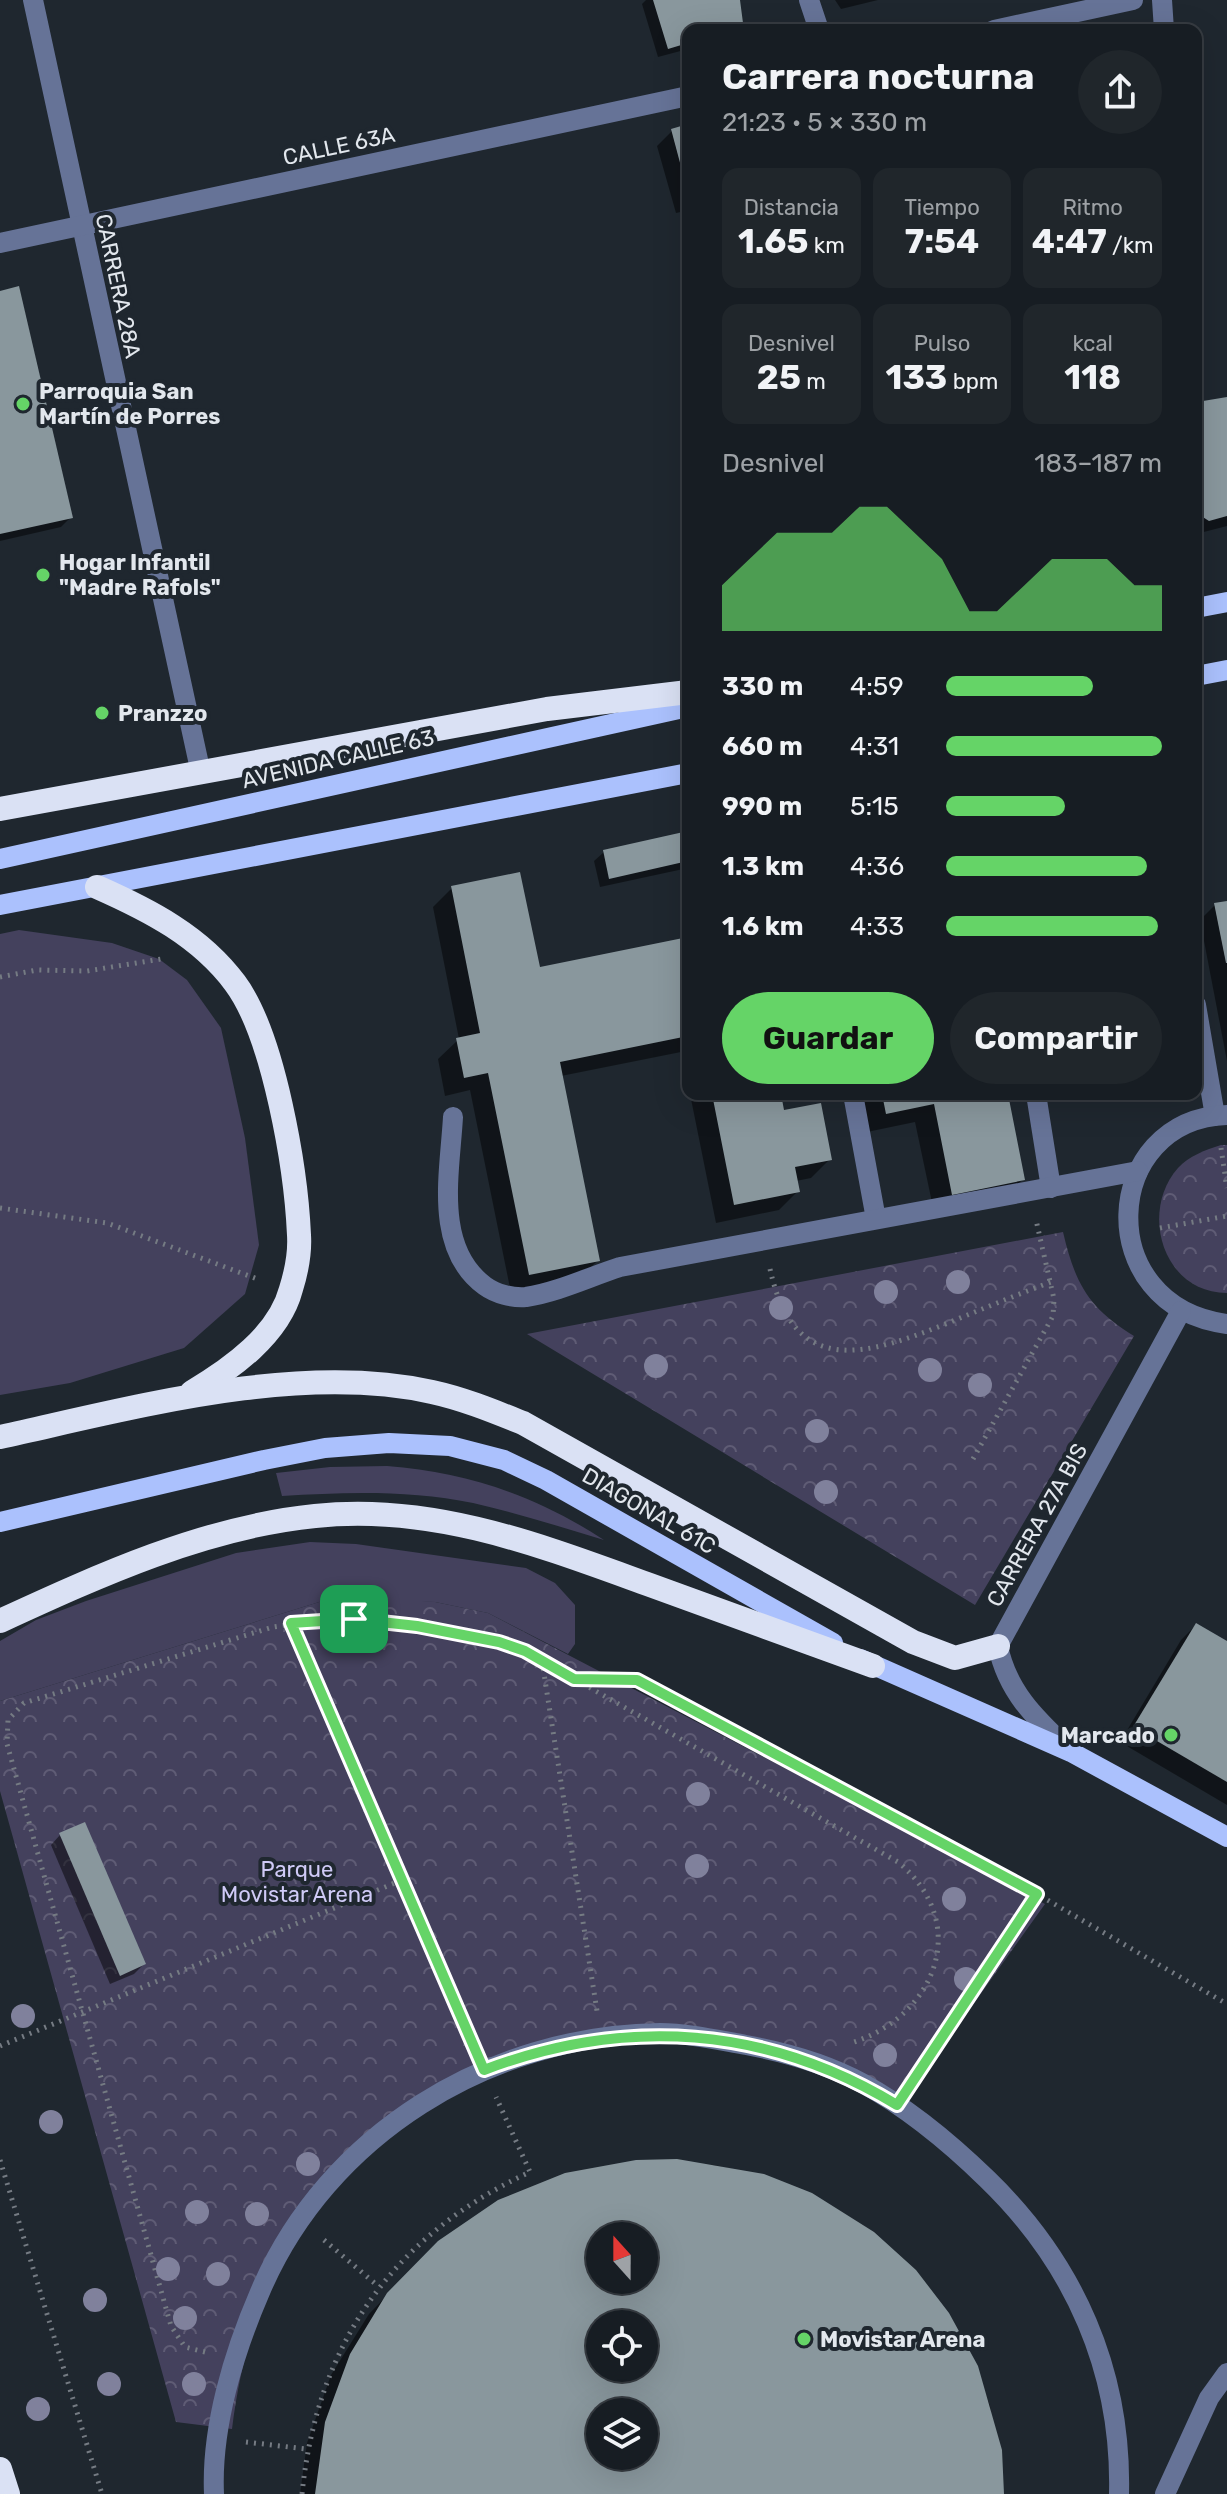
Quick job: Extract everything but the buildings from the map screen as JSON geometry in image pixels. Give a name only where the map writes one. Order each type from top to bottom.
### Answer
[{"type":"highway","points":[[0,809],[200,769],[547,709],[682,693]]},
{"type":"highway","points":[[97,887],[166,921],[200,946],[235,983],[262,1035],[292,1173],[300,1238],[291,1291],[274,1322],[249,1352],[218,1377],[183,1398]]},
{"type":"highway","points":[[0,1437],[183,1398],[343,1383],[391,1385],[471,1402],[523,1423],[913,1642],[955,1658],[998,1646]]},
{"type":"highway","points":[[0,1621],[169,1551],[233,1530],[315,1516],[385,1514],[458,1523],[525,1539],[873,1666]]},
{"type":"highway","points":[[0,2469],[8,2494]]},
{"type":"main road","points":[[1202,607],[1227,602]]},
{"type":"main road","points":[[1202,675],[1227,670]]},
{"type":"main road","name":"AVENIDA CALLE 63","points":[[0,859],[682,708]]},
{"type":"main road","points":[[0,905],[682,774]]},
{"type":"main road","name":"DIAGONAL 61C","points":[[0,1522],[325,1448],[389,1443],[450,1446],[504,1460],[546,1480],[873,1666],[1071,1752],[1227,1837]]},
{"type":"street","name":"CARRERA 28A","points":[[33,0],[200,769]]},
{"type":"street","points":[[809,0],[817,24]]},
{"type":"street","points":[[1022,24],[1133,0]]},
{"type":"street","points":[[1162,0],[1164,24]]},
{"type":"street","name":"CALLE 63A","points":[[0,243],[682,97]]},
{"type":"street","points":[[1202,1031],[1221,1115],[1175,1132],[1157,1145],[1138,1171],[1128,1202],[1128,1234],[1137,1264],[1155,1291],[1181,1311],[1203,1320],[1227,1324]]},
{"type":"street","points":[[854,1100],[876,1219]]},
{"type":"street","points":[[1037,1100],[1051,1188]]},
{"type":"street","points":[[453,1117],[449,1202],[452,1237],[466,1268],[488,1288],[522,1297],[541,1294],[620,1267],[1138,1171]]},
{"type":"street","name":"CARRERA 27A BIS","points":[[998,1646],[1181,1311]]},
{"type":"street","points":[[998,1646],[1003,1672],[1018,1697],[1071,1752]]},
{"type":"street","points":[[214,2494],[217,2439],[242,2341],[270,2269],[299,2219],[335,2174],[381,2132],[412,2109],[484,2070],[557,2046],[601,2037],[664,2033],[762,2048],[859,2082],[897,2105],[969,2161],[1008,2200],[1054,2257],[1077,2296],[1096,2341],[1108,2381],[1120,2458],[1119,2494]]},
{"type":"street","points":[[1165,2494],[1209,2398],[1227,2373]]},
{"type":"path","points":[[0,977],[37,970],[87,971],[139,965],[200,946]]},
{"type":"path","points":[[1221,1115],[1227,1188]]},
{"type":"path","points":[[973,1459],[1048,1329],[1054,1299],[1030,1192]]},
{"type":"path","points":[[0,1208],[107,1223],[291,1291]]},
{"type":"path","points":[[1128,1234],[1227,1216]]},
{"type":"path","points":[[764,1240],[775,1291],[790,1322],[823,1346],[845,1352],[887,1346],[1051,1282]]},
{"type":"path","points":[[242,2341],[228,2348],[196,2352],[177,2338],[7,1744],[8,1720],[24,1703],[291,1623],[354,1619],[417,1626],[499,1642],[542,1660],[898,1862],[919,1882],[932,1907],[937,1928],[936,1961],[930,1981],[901,2018],[880,2032],[841,2045]]},
{"type":"path","points":[[291,1623],[530,2172],[491,2190],[433,2230],[378,2286],[338,2350],[306,2449],[302,2494]]},
{"type":"path","points":[[542,1660],[601,2037]]},
{"type":"path","points":[[574,1679],[637,1680],[1037,1894],[1227,2004]]},
{"type":"path","points":[[0,2046],[402,1880]]},
{"type":"path","points":[[897,2105],[1037,1894]]},
{"type":"path","points":[[0,2160],[102,2494]]},
{"type":"path","points":[[299,2219],[378,2286]]},
{"type":"path","points":[[217,2439],[306,2449]]},
{"type":"green space","points":[[19,930],[112,943],[159,959],[187,980],[221,1028],[245,1138],[259,1245],[245,1294],[184,1348],[70,1383],[0,1395],[0,934]]},
{"type":"green space","points":[[1227,1145],[1227,1293],[1205,1289],[1187,1280],[1173,1265],[1159,1227],[1160,1206],[1166,1186],[1178,1168],[1198,1154]]},
{"type":"green space","points":[[1063,1232],[1073,1266],[1086,1293],[1105,1315],[1134,1336],[975,1605],[527,1334]]},
{"type":"green space","points":[[387,1466],[445,1474],[500,1489],[553,1511],[604,1540],[506,1511],[449,1499],[378,1493],[282,1496],[276,1473],[330,1467]]},
{"type":"green space","points":[[310,1542],[356,1544],[526,1568],[555,1583],[575,1605],[575,1644],[568,1654],[488,1613],[435,1602],[329,1599],[0,1701],[0,1641],[36,1620],[236,1553]]},
{"type":"green space","name":"Parque Movistar Arena","points":[[382,1598],[435,1602],[488,1613],[1045,1904],[896,2112],[841,2084],[783,2062],[723,2047],[661,2041],[619,2043],[576,2050],[532,2062],[446,2099],[371,2149],[341,2178],[281,2262],[253,2328],[242,2369],[232,2429],[176,2422],[0,1791],[0,1701],[329,1599]]},
{"type":"place","name":"Parroquia San Martín de Porres","points":[[23,404]]},
{"type":"place","name":"Hogar Infantil \"Madre Rafols\"","points":[[43,575]]},
{"type":"place","name":"Pranzzo","points":[[102,713]]},
{"type":"place","name":"Marcado","points":[[1171,1735]]},
{"type":"place","name":"Movistar Arena","points":[[804,2339]]},
{"type":"route","points":[[354,1619],[417,1626],[499,1642],[525,1651],[574,1679],[637,1680],[1037,1894],[897,2105],[859,2082],[806,2060],[720,2040],[664,2033],[601,2037],[557,2046],[484,2070],[291,1623],[354,1619]]}]
